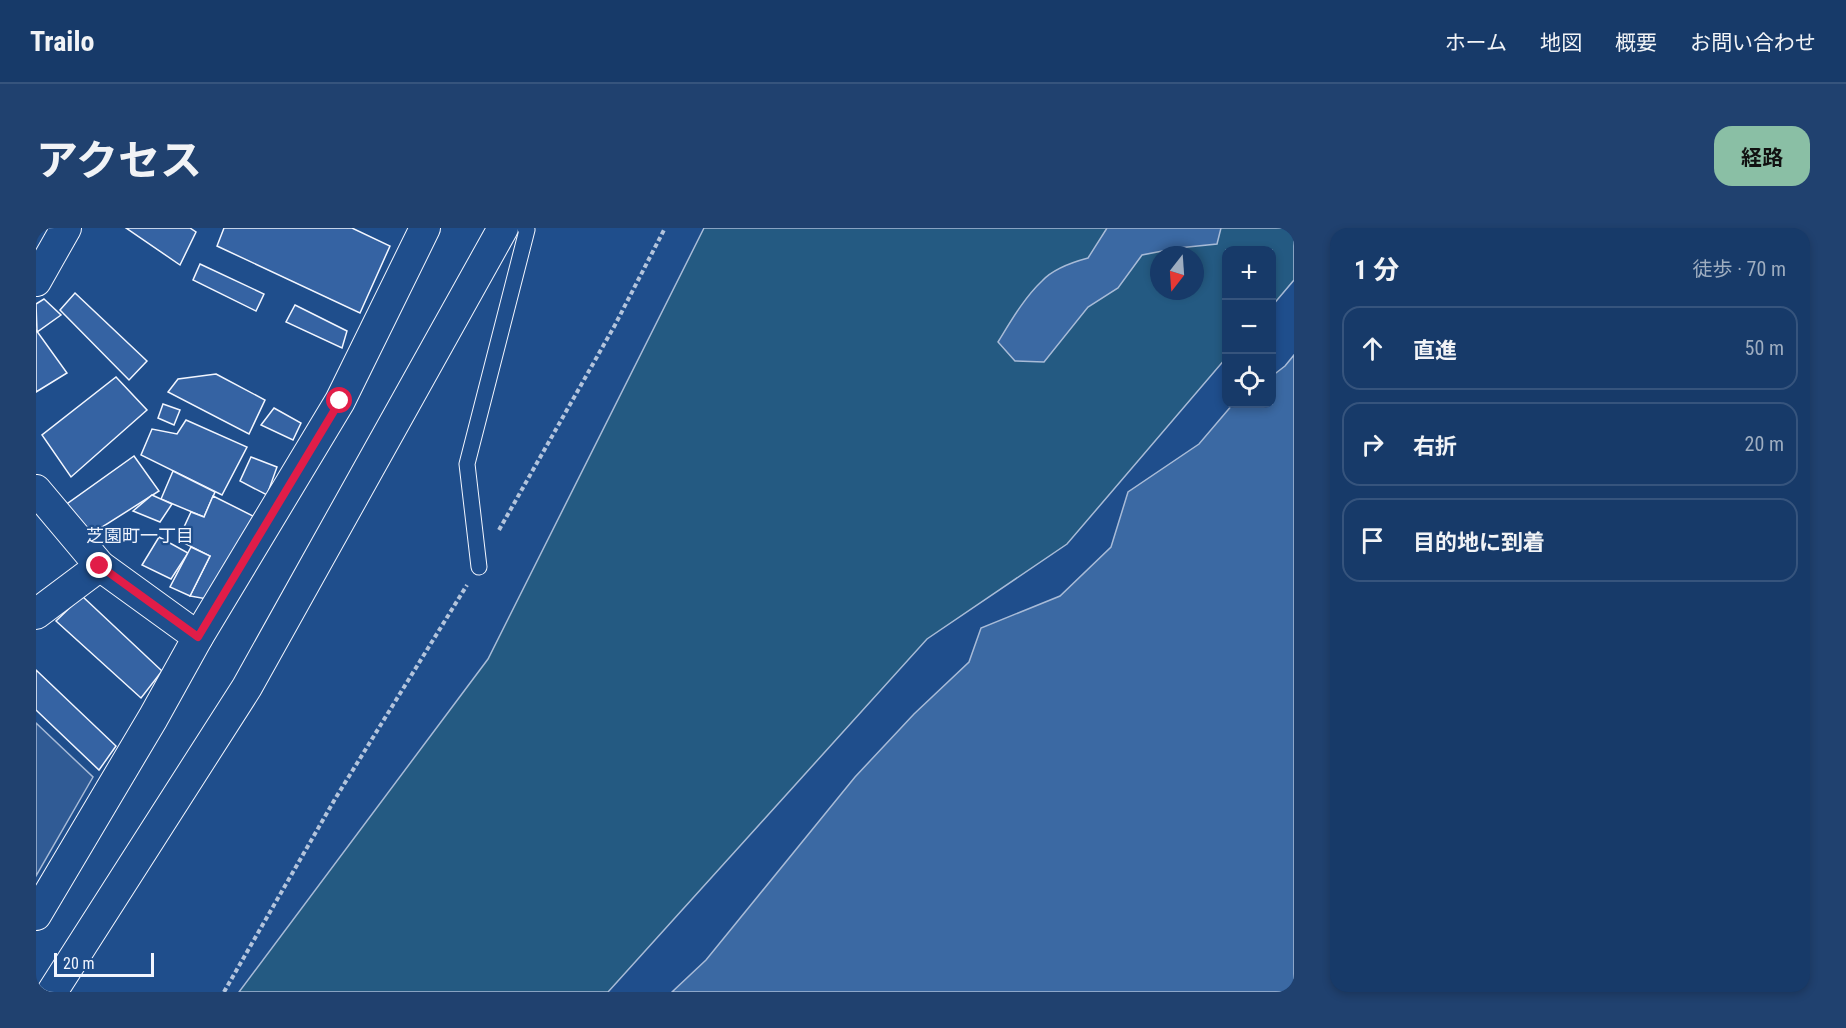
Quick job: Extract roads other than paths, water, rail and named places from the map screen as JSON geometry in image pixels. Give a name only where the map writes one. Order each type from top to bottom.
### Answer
[{"type":"street","points":[[36,281],[66,228]]},
{"type":"street","points":[[36,915],[153,718],[198,637],[340,401],[425,228]]},
{"type":"street","points":[[52,992],[247,687],[503,228]]},
{"type":"street","points":[[36,490],[100,566],[198,637]]},
{"type":"street","points":[[36,614],[100,566]]},
{"type":"lane","points":[[479,567],[467,464],[527,230],[525,228]]},
{"type":"district","name":"芝園町一丁目","points":[[140,536]]}]
